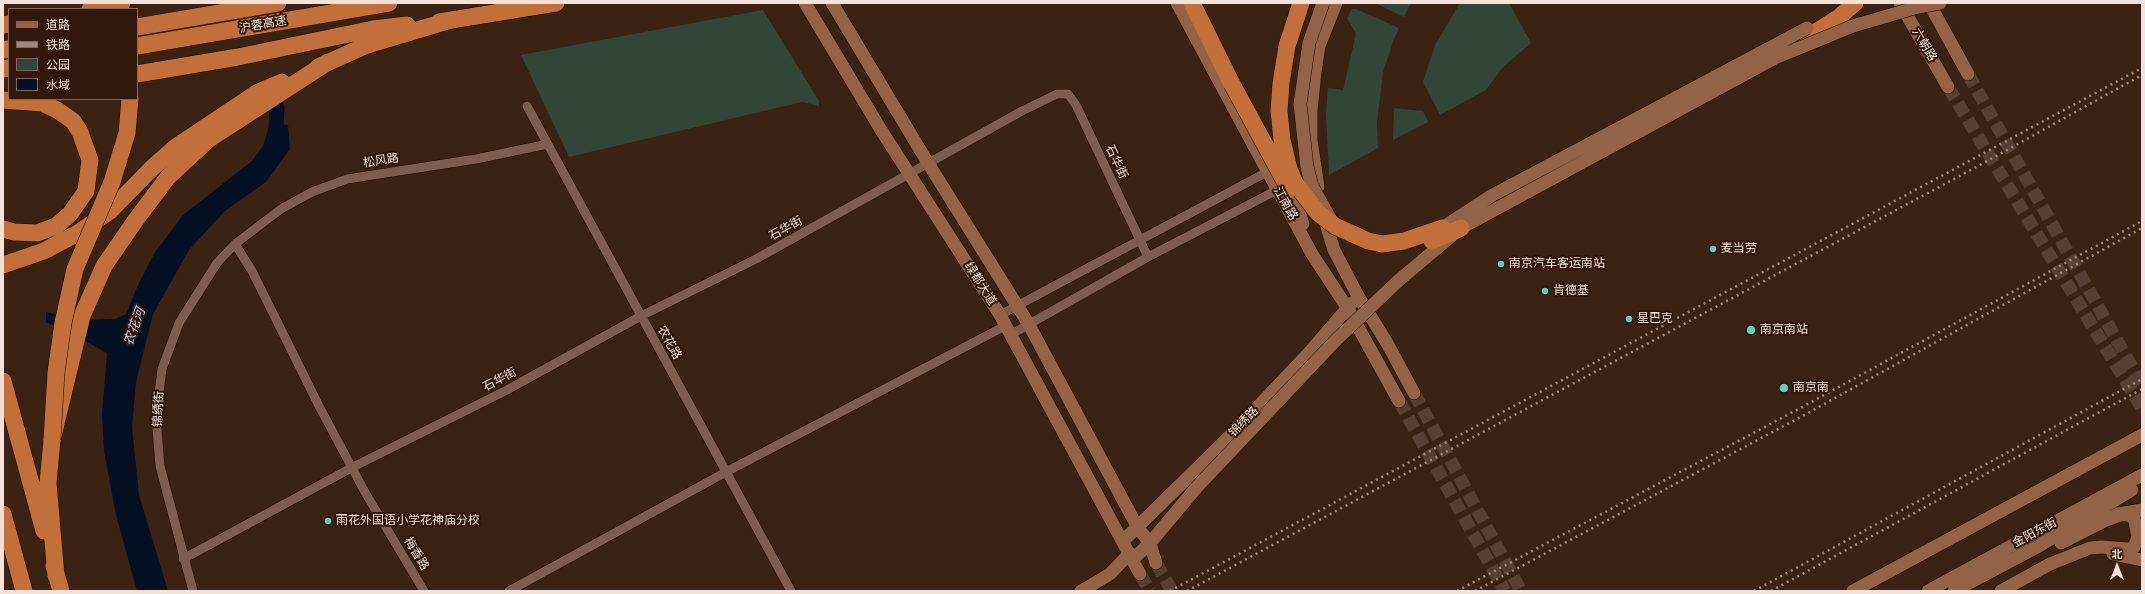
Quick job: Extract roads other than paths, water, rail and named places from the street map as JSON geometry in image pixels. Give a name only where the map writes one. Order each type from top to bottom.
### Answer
[{"type":"highway","points":[[95,8],[122,3]]},
{"type":"highway","name":"沪蓉高速","points":[[138,27],[278,3]]},
{"type":"highway","name":"沪蓉高速","points":[[138,46],[389,3]]},
{"type":"highway","points":[[138,74],[238,57],[373,29],[451,20],[511,9],[556,3]]},
{"type":"highway","points":[[1192,3],[1280,176],[1303,208],[1331,235],[1345,242],[1378,250],[1406,249],[1460,228]]},
{"type":"highway","points":[[1300,3],[1287,46],[1281,83],[1279,111],[1282,140],[1289,169],[1295,183],[1318,213],[1340,229],[1378,250]]},
{"type":"highway","points":[[1775,58],[1848,7]]},
{"type":"highway","points":[[1808,28],[1848,7]]},
{"type":"highway","points":[[3,265],[44,251],[78,233],[110,211],[152,168],[177,146],[258,92],[367,45],[451,20]]},
{"type":"highway","points":[[52,440],[82,316],[104,266],[134,221],[168,177],[209,139],[328,62]]},
{"type":"highway","points":[[3,229],[14,232],[37,233],[56,226],[70,214],[86,191],[90,160],[85,143],[73,121],[57,110],[42,103],[13,100]]},
{"type":"highway","points":[[59,584],[48,484],[57,366],[63,323],[75,269],[112,182],[127,134],[130,100]]},
{"type":"highway","points":[[1340,229],[1368,241],[1382,244],[1416,239],[1442,228]]},
{"type":"highway","points":[[1421,244],[1442,228]]},
{"type":"highway","points":[[3,381],[59,584]]},
{"type":"highway","points":[[3,514],[24,591]]},
{"type":"main road","name":"绿都大道","points":[[805,3],[881,130],[911,173],[1005,325],[1132,556],[1140,574]]},
{"type":"main road","name":"绿都大道","points":[[832,3],[928,163],[1028,323],[1138,528],[1150,543],[1156,563]]},
{"type":"main road","name":"江南路","points":[[1177,3],[1312,254],[1348,309],[1399,402]]},
{"type":"main road","points":[[1292,3],[1279,57],[1271,118],[1276,151],[1287,177],[1312,254]]},
{"type":"main road","points":[[1323,3],[1309,43],[1300,104],[1304,151],[1312,186],[1340,229]]},
{"type":"main road","points":[[1336,3],[1319,46],[1317,59],[1311,111],[1313,164],[1326,227],[1334,250],[1358,296],[1414,393]]},
{"type":"main road","name":"六朝路","points":[[1902,3],[1948,87]]},
{"type":"main road","points":[[1929,3],[1968,74]]},
{"type":"main road","points":[[1081,591],[1110,574],[1150,543],[1196,488],[1337,339],[1398,281],[1460,228],[1775,58],[1853,26],[1918,7],[1940,3]]},
{"type":"main road","points":[[1442,228],[1491,196],[1808,28]]},
{"type":"main road","name":"锦绣路","points":[[1123,542],[1252,413],[1348,309],[1358,296]]},
{"type":"main road","points":[[1854,591],[2142,435]]},
{"type":"main road","name":"金阳东街","points":[[1928,591],[2142,475]]},
{"type":"main road","points":[[1954,591],[2062,532],[2142,484]]},
{"type":"main road","points":[[2119,498],[2142,491]]},
{"type":"main road","points":[[1973,591],[2097,520],[2133,503],[2142,502]]},
{"type":"main road","points":[[2062,532],[2097,520],[2136,510]]},
{"type":"main road","points":[[2001,591],[2050,564],[2079,554],[2090,548],[2101,547],[2129,549],[2137,543],[2137,523],[2132,516],[2120,515],[2097,520]]},
{"type":"main road","points":[[2079,554],[2097,552],[2142,560]]},
{"type":"street","name":"石华街","points":[[183,559],[353,467],[507,390],[641,316],[756,259],[1022,111],[1057,94],[1068,94],[1076,105],[1148,257]]},
{"type":"street","name":"农花路","points":[[527,106],[791,591]]},
{"type":"street","name":"松风路","points":[[235,244],[281,209],[312,192],[346,179],[476,159],[548,144]]},
{"type":"street","points":[[1005,325],[1018,306],[1139,239],[1267,172]]},
{"type":"street","points":[[509,591],[726,472],[1005,325],[1028,323],[1148,257],[1277,190]]},
{"type":"street","name":"梅香路","points":[[235,244],[252,271],[319,406],[353,467],[366,494],[424,591]]},
{"type":"street","name":"锦绣街","points":[[193,591],[183,559],[160,466],[156,417],[162,370],[179,323],[217,263],[235,244]]},
{"type":"water","points":[[270,123],[288,125],[290,149],[266,182],[225,211],[189,250],[153,314],[136,382],[132,427],[139,495],[168,591],[137,591],[116,515],[104,451],[102,414],[107,353],[46,322],[46,312],[82,320],[115,319],[126,314],[138,285],[154,254],[183,215],[252,161],[263,146]]},
{"type":"waterway","name":"农花河","points":[[275,144],[277,108]]},
{"type":"tunnel","points":[[1968,74],[2142,385]]},
{"type":"tunnel","points":[[1948,87],[2142,408]]},
{"type":"tunnel","points":[[1414,393],[1521,591]]},
{"type":"tunnel","points":[[1399,401],[1505,591]]},
{"type":"tunnel","points":[[1156,563],[1172,591]]},
{"type":"tunnel","points":[[1140,574],[1150,591]]},
{"type":"railway","points":[[1170,591],[2142,68]]},
{"type":"railway","points":[[1187,591],[1980,165],[2142,75]]},
{"type":"railway","points":[[1457,591],[1804,406],[2142,221]]},
{"type":"railway","points":[[1475,591],[1808,413],[2142,228]]},
{"type":"railway","points":[[1754,591],[2142,379]]},
{"type":"railway","points":[[1771,591],[2142,389]]},
{"type":"place","name":"麦当劳","points":[[1713,249]]},
{"type":"place","name":"南京汽车客运南站","points":[[1501,264]]},
{"type":"place","name":"肯德基","points":[[1545,291]]},
{"type":"place","name":"星巴克","points":[[1629,319]]},
{"type":"place","name":"南京南站","points":[[1751,330]]},
{"type":"place","name":"南京南","points":[[1784,388]]},
{"type":"place","name":"雨花外国语小学花神庙分校","points":[[328,521]]}]
